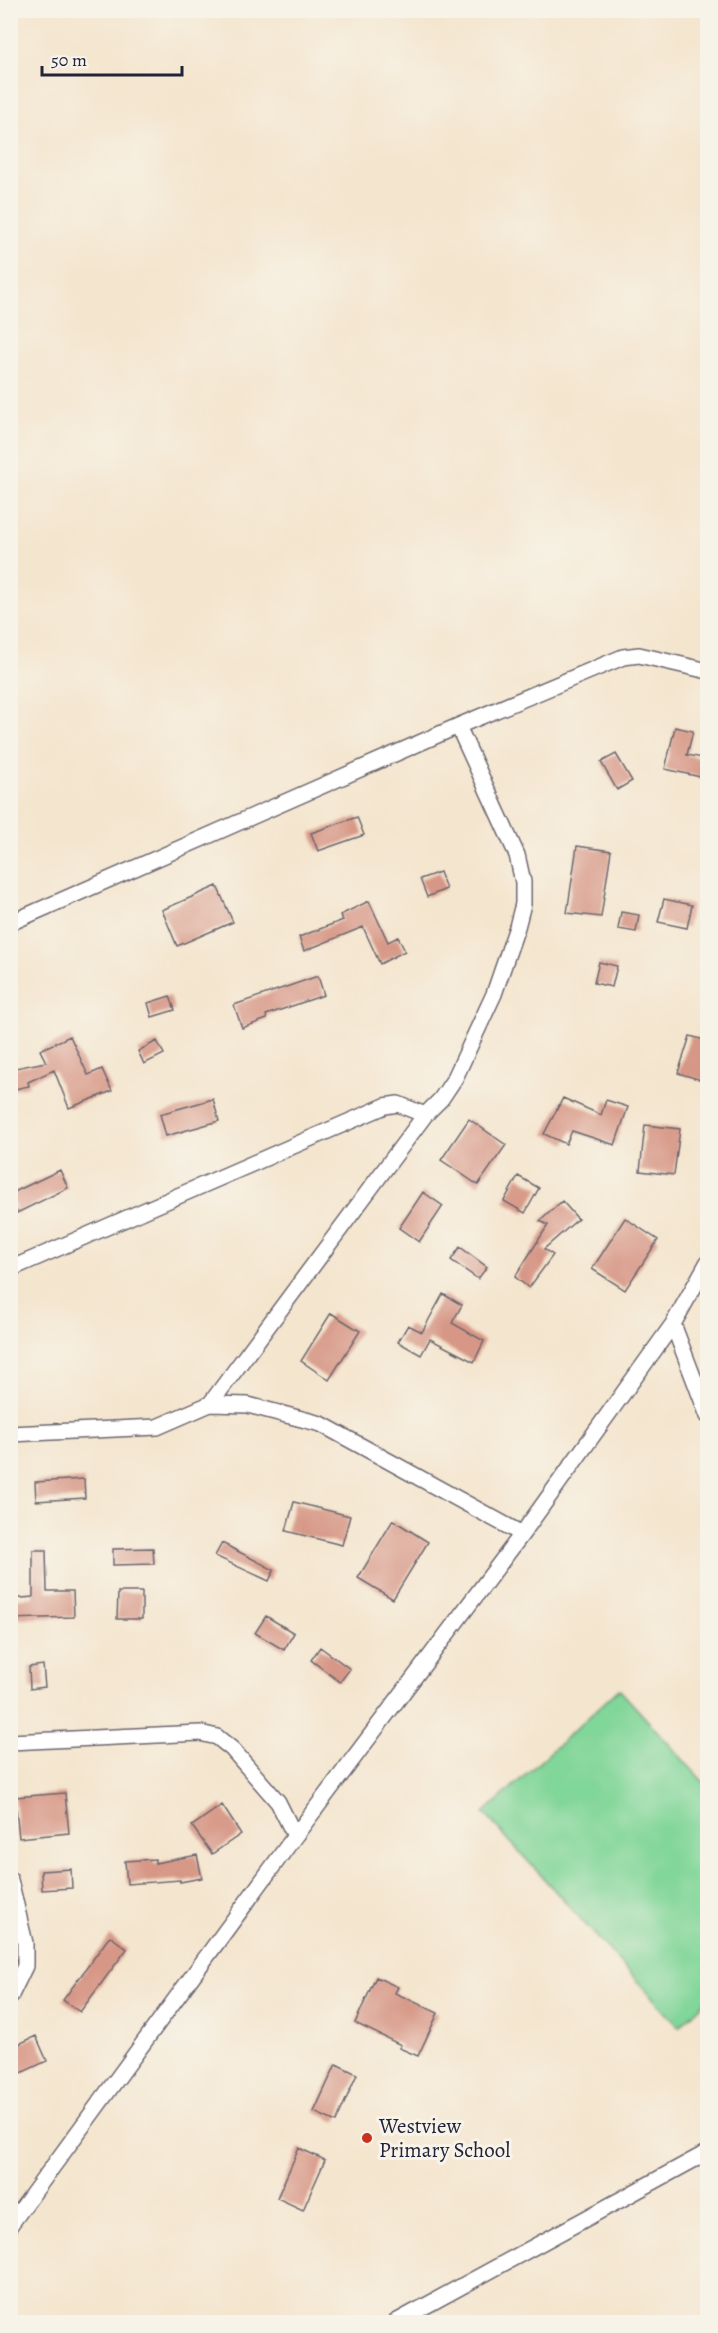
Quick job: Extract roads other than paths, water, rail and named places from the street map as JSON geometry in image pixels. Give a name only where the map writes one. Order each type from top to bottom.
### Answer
[{"type":"street","points":[[10,923],[458,726],[623,657],[639,655],[708,671]]},
{"type":"street","points":[[210,1404],[455,1078],[489,1004],[518,927],[523,904],[523,882],[517,855],[458,726]]},
{"type":"street","points":[[10,1269],[385,1106],[398,1104],[425,1115]]},
{"type":"street","points":[[10,2225],[295,1836],[522,1534],[673,1324],[708,1262]]},
{"type":"street","points":[[673,1324],[708,1416]]},
{"type":"street","points":[[10,1434],[158,1427],[210,1404],[248,1405],[321,1424],[522,1534]]},
{"type":"street","points":[[10,1742],[200,1733],[217,1737],[232,1749],[278,1802],[295,1836]]},
{"type":"street","points":[[10,1880],[25,1943],[25,1966],[10,1997]]},
{"type":"street","points":[[396,2322],[708,2152]]},
{"type":"place","name":"Westview Primary School","points":[[367,2138]]}]
